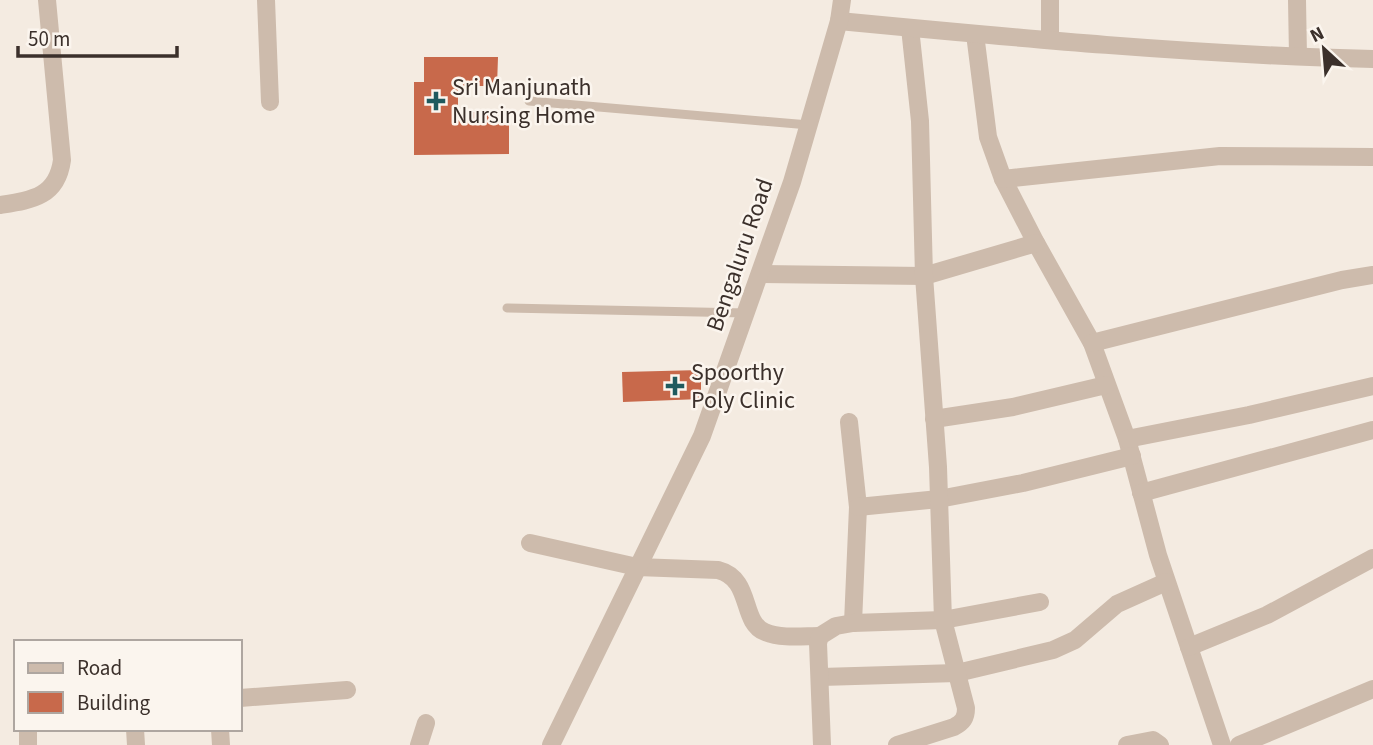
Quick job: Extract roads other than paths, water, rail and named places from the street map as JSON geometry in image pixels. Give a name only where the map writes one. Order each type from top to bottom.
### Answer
[{"type":"street","points":[[0,205],[30,200],[47,192],[60,176],[62,160],[47,0]]},
{"type":"street","points":[[266,0],[270,102]]},
{"type":"street","name":"Bengaluru Road","points":[[551,745],[702,436],[792,182],[839,21],[842,0]]},
{"type":"street","points":[[1050,40],[1051,0]]},
{"type":"street","points":[[1297,0],[1298,56]]},
{"type":"street","points":[[839,21],[1050,40],[1373,59]]},
{"type":"street","points":[[897,745],[954,727],[966,716],[943,620],[939,499],[924,276],[920,121],[910,28]]},
{"type":"street","points":[[975,34],[988,137],[1003,178],[1092,343],[1129,448],[1166,582],[1222,745]]},
{"type":"street","points":[[1003,178],[1220,156],[1373,157]]},
{"type":"street","points":[[760,274],[924,276],[1036,243]]},
{"type":"street","points":[[1092,343],[1342,280],[1373,275]]},
{"type":"street","points":[[934,419],[1013,407],[1106,385]]},
{"type":"street","points":[[858,507],[939,499],[1023,483],[1129,448],[1249,415],[1373,386]]},
{"type":"street","points":[[849,422],[858,507],[853,623]]},
{"type":"street","points":[[1141,493],[1373,430]]},
{"type":"street","points":[[530,543],[637,566],[727,572],[741,587],[760,630],[777,635],[820,636],[836,626],[853,623],[943,620],[1040,602]]},
{"type":"street","points":[[1189,647],[1267,615],[1373,558]]},
{"type":"street","points":[[821,677],[957,673],[1053,650],[1075,640],[1117,604],[1166,582]]},
{"type":"street","points":[[820,636],[818,643],[822,745]]},
{"type":"street","points":[[1239,745],[1373,689]]},
{"type":"street","points":[[242,698],[347,690]]},
{"type":"street","points":[[419,745],[426,723]]},
{"type":"street","points":[[1127,745],[1153,740],[1160,745]]},
{"type":"lane","points":[[529,101],[809,125]]},
{"type":"lane","points":[[507,308],[746,313]]},
{"type":"place","name":"Sri Manjunath Nursing Home","points":[[436,101]]},
{"type":"place","name":"Spoorthy Poly Clinic","points":[[675,386]]}]
